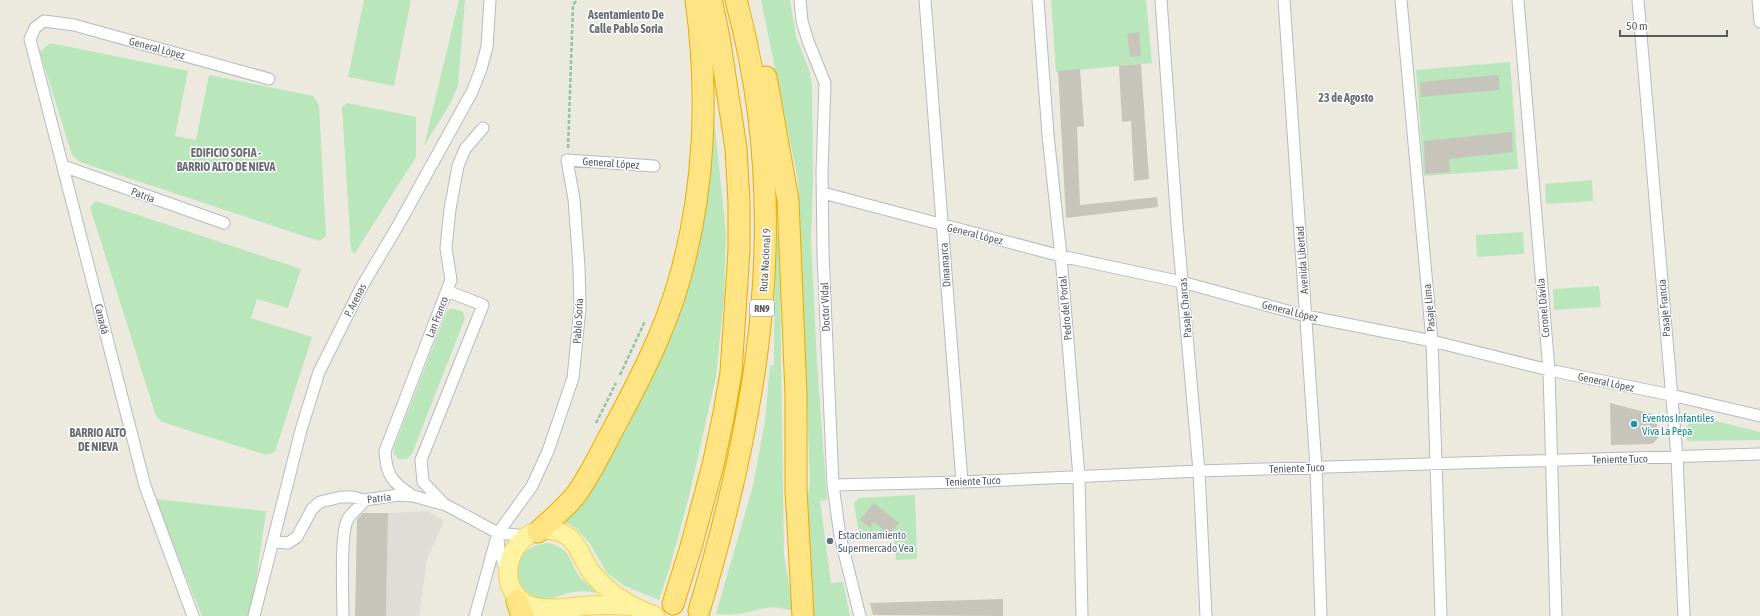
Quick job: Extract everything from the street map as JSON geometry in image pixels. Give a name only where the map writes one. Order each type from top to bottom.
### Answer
[{"type":"highway","points":[[533,534],[562,511],[575,496],[605,444],[644,369],[668,313],[678,284],[694,212],[700,164],[703,81],[696,0]]},
{"type":"highway","name":"RN9","points":[[673,604],[691,547],[724,418],[731,373],[739,257],[739,203],[736,148],[719,37],[711,0]]},
{"type":"highway","name":"Ruta Nacional 9","points":[[699,611],[717,552],[738,468],[755,373],[763,294],[767,214],[765,171],[754,87],[742,22],[736,0]]},
{"type":"highway","points":[[746,0],[761,51],[788,200],[796,386],[796,490],[803,616]]},
{"type":"main road","points":[[631,606],[602,604],[547,613],[519,609],[509,580],[511,555],[516,546],[533,534],[554,531],[563,534],[572,541],[592,573],[601,583],[631,606],[655,616]]},
{"type":"street","name":"P. Arenas","points":[[254,616],[274,542],[301,430],[319,372],[361,288],[400,222],[472,92],[481,69],[487,47],[490,0]]},
{"type":"street","name":"Doctor Vidal","points":[[800,0],[802,21],[808,41],[825,83],[823,193],[824,300],[833,485],[840,536],[860,616]]},
{"type":"street","name":"Dinamarca","points":[[925,0],[962,482]]},
{"type":"street","name":"Pedro del Portal","points":[[1038,0],[1048,135],[1061,256],[1079,476],[1082,616]]},
{"type":"street","name":"Pasaje Charcas","points":[[1161,0],[1182,282],[1199,471],[1206,616]]},
{"type":"street","name":"Avenida Libertad","points":[[1284,0],[1316,467],[1321,616]]},
{"type":"street","name":"Pasaje Lima","points":[[1401,0],[1432,341],[1441,616]]},
{"type":"street","name":"Coronel Dávila","points":[[1518,0],[1549,370],[1556,616]]},
{"type":"street","name":"Pasaje Francia","points":[[1638,0],[1677,457],[1684,616]]},
{"type":"street","points":[[1758,0],[1760,22]]},
{"type":"street","name":"General López","points":[[44,21],[74,26],[269,79]]},
{"type":"street","name":"Canadá","points":[[44,21],[35,28],[30,39],[145,486],[194,616]]},
{"type":"street","name":"Lan Franco","points":[[413,496],[393,481],[385,467],[385,452],[451,280],[446,248],[450,209],[458,166],[465,149],[484,128]]},
{"type":"street","name":"General López","points":[[568,160],[654,166]]},
{"type":"street","name":"Pablo Soria","points":[[475,616],[498,533],[532,486],[548,451],[573,378],[580,308],[579,267],[574,200],[568,160]]},
{"type":"street","name":"Patria","points":[[63,166],[224,223]]},
{"type":"street","name":"General López","points":[[823,193],[1061,256],[1182,282],[1306,316],[1432,341],[1549,370],[1671,395],[1760,416]]},
{"type":"street","points":[[446,505],[439,500],[424,482],[421,460],[483,305],[447,291]]},
{"type":"street","name":"Teniente Tuco","points":[[833,485],[962,482],[1316,467],[1760,454]]},
{"type":"street","name":"Patria","points":[[274,542],[288,542],[298,536],[312,509],[320,502],[342,497],[353,497],[364,500],[400,495],[413,496],[446,505],[498,533]]},
{"type":"street","points":[[343,616],[344,536],[346,521],[351,514],[360,508],[364,500]]},
{"type":"street","points":[[509,580],[499,550],[498,533],[533,534]]},
{"type":"path","points":[[568,160],[572,0]]},
{"type":"path","points":[[573,5],[577,0]]},
{"type":"path","points":[[605,444],[597,440],[594,433],[597,419],[619,378],[646,318]]},
{"type":"shaded area","points":[[428,511],[444,521],[427,559],[419,616],[386,616],[388,513]]},
{"type":"green space","points":[[364,0],[411,0],[394,86],[348,77]]},
{"type":"green space","points":[[459,0],[465,0],[458,86],[450,104],[424,146]]},
{"type":"green space","points":[[761,0],[790,0],[796,36],[809,70],[812,85],[813,182],[811,239],[817,363],[827,500],[820,501],[831,583],[843,582],[850,616],[813,616],[808,593],[809,533],[807,506],[810,481],[798,180]]},
{"type":"green space","points":[[1051,0],[1146,0],[1152,63],[1056,72]]},
{"type":"green space","points":[[50,43],[188,71],[175,136],[196,140],[209,75],[313,96],[319,105],[326,236],[319,241],[80,162],[72,155],[40,52]]},
{"type":"green space","points":[[1510,62],[1518,169],[1424,176],[1416,70]]},
{"type":"green space","points":[[712,100],[726,233],[724,296],[716,377],[689,496],[670,567],[659,600],[625,586],[607,573],[589,542],[576,528],[562,520],[655,361]]},
{"type":"green space","points":[[347,103],[416,117],[416,157],[355,253],[351,251],[342,107]]},
{"type":"green space","points":[[1592,180],[1593,201],[1546,204],[1545,184]]},
{"type":"green space","points":[[96,201],[301,269],[288,308],[257,299],[251,318],[312,337],[275,452],[266,455],[162,422],[156,416],[90,207]]},
{"type":"green space","points":[[775,220],[779,241],[784,556],[794,611],[769,607],[735,614],[716,614],[753,486],[765,421],[770,366],[774,365]]},
{"type":"green space","points":[[1523,232],[1524,254],[1477,257],[1476,235]]},
{"type":"green space","points":[[1599,286],[1601,307],[1554,310],[1553,289]]},
{"type":"green space","points":[[452,308],[463,312],[465,318],[412,454],[406,459],[398,459],[393,453],[395,445],[447,311]]},
{"type":"green space","points":[[1688,414],[1760,432],[1760,440],[1687,441]]},
{"type":"green space","points":[[915,495],[917,559],[896,560],[894,539],[860,540],[854,503],[859,498]]},
{"type":"green space","points":[[156,499],[266,511],[251,616],[202,616],[155,501]]},
{"type":"green space","points":[[548,543],[563,549],[567,553],[583,581],[604,594],[578,591],[541,600],[529,596],[523,591],[516,578],[517,564],[526,551]]},
{"type":"building","points":[[1139,32],[1141,56],[1130,57],[1127,34]]},
{"type":"building","points":[[1141,64],[1149,179],[1134,181],[1131,121],[1122,122],[1119,66]]},
{"type":"building","points":[[1080,69],[1084,126],[1077,127],[1080,205],[1157,197],[1158,207],[1066,218],[1058,71]]},
{"type":"building","points":[[1499,75],[1499,90],[1421,97],[1420,82]]},
{"type":"building","points":[[1512,132],[1513,152],[1449,159],[1450,172],[1425,174],[1424,141]]},
{"type":"building","name":"Eventos Infantiles Viva La Pepa","points":[[1610,403],[1652,414],[1657,421],[1658,438],[1652,444],[1611,445]]},
{"type":"building","points":[[874,503],[899,523],[889,535],[874,522],[870,528],[860,520]]},
{"type":"building","points":[[363,513],[388,513],[386,616],[355,616],[357,519]]},
{"type":"building","points":[[1003,599],[1003,616],[873,615],[870,603]]},
{"type":"place","name":"Eventos Infantiles Viva La Pepa","points":[[1634,424]]},
{"type":"place","name":"Estacionamiento Supermercado Vea","points":[[830,541]]},
{"type":"district","name":"Asentamiento De Calle Pablo Soria","points":[[626,22]]},
{"type":"district","name":"23 de Agosto","points":[[1346,98]]},
{"type":"district","name":"EDIFICIO SOFIA - BARRIO ALTO DE NIEVA","points":[[226,160]]},
{"type":"district","name":"BARRIO ALTO DE NIEVA","points":[[98,440]]}]
